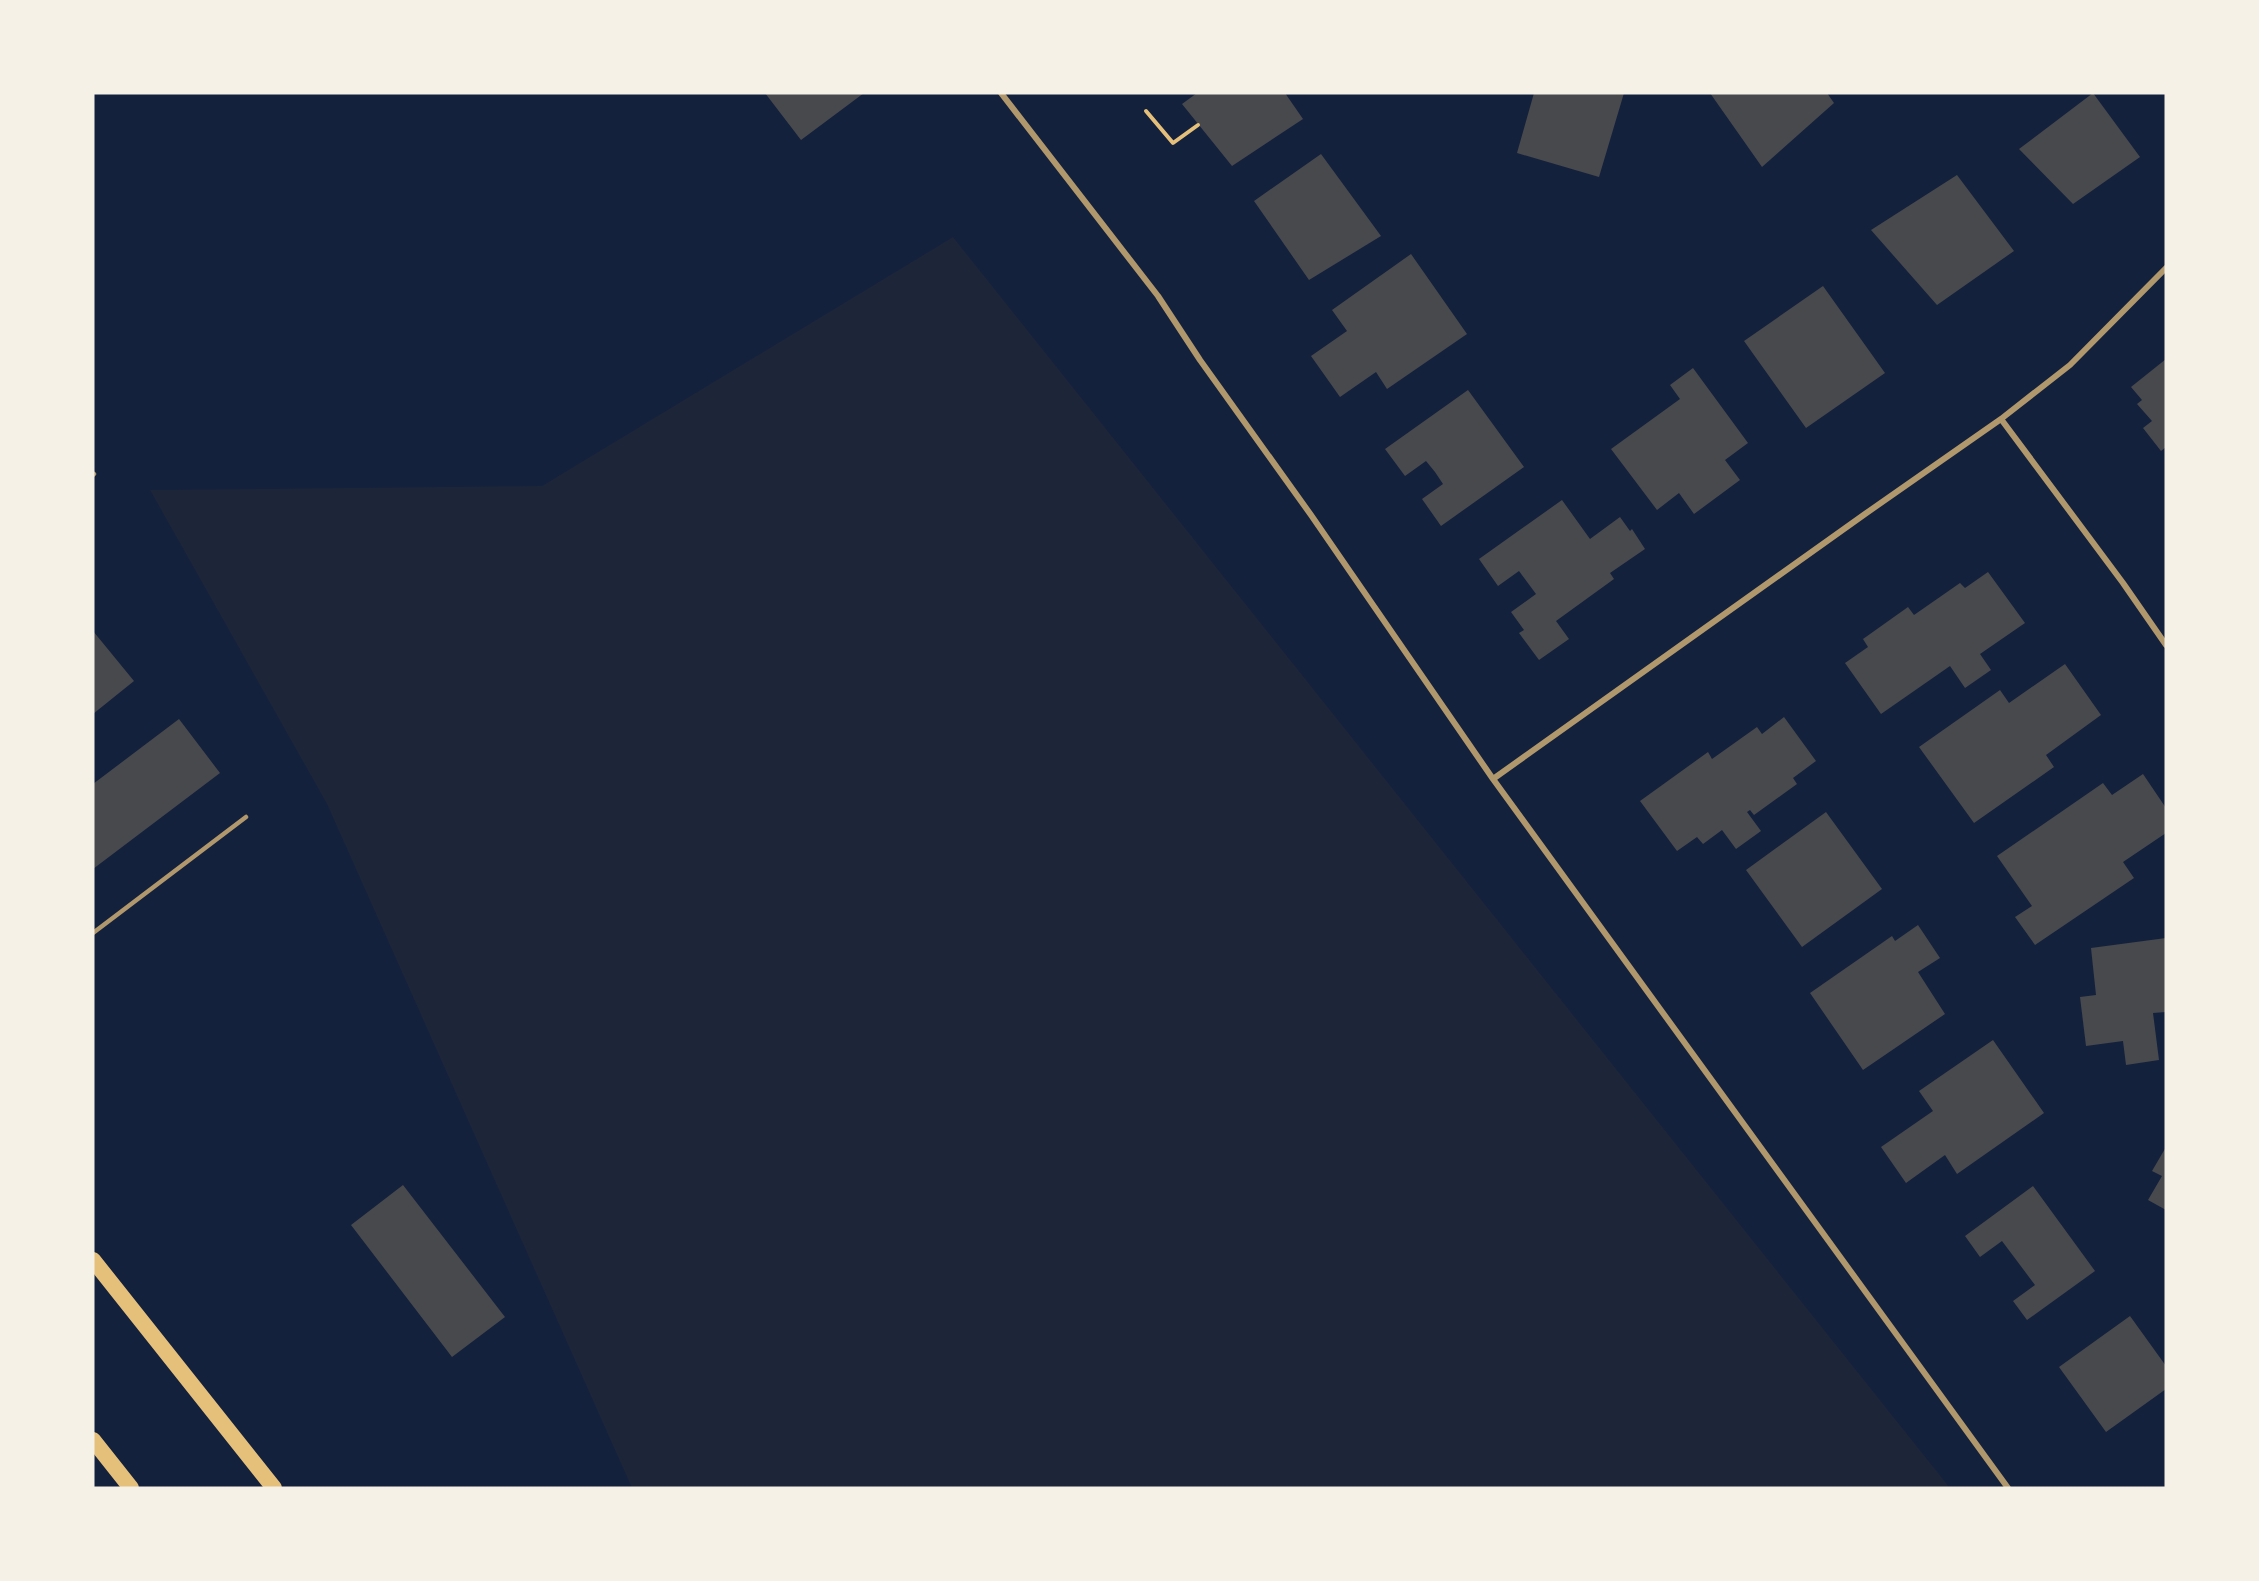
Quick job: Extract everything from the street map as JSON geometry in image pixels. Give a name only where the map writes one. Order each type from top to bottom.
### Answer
[{"type":"highway","points":[[93,1260],[274,1488]]},
{"type":"highway","points":[[93,1440],[130,1488]]},
{"type":"street","points":[[1001,93],[1158,296],[1200,360],[1311,515],[1493,779],[2008,1488]]},
{"type":"street","points":[[1493,779],[2001,419],[2070,364],[2166,268]]},
{"type":"street","points":[[2001,419],[2166,645]]},
{"type":"lane","points":[[93,933],[246,817]]},
{"type":"path","points":[[1146,111],[1173,143],[1198,125]]},
{"type":"shaded area","points":[[953,237],[1950,1488],[632,1488],[327,804],[150,490],[542,486]]},
{"type":"building","points":[[765,93],[864,93],[801,140]]},
{"type":"building","points":[[1197,93],[1285,93],[1303,119],[1232,166],[1182,104]]},
{"type":"building","points":[[1534,93],[1624,93],[1599,177],[1517,153]]},
{"type":"building","points":[[1710,93],[1827,93],[1834,103],[1762,167]]},
{"type":"building","points":[[2093,93],[2140,157],[2073,204],[2019,149]]},
{"type":"building","points":[[1321,154],[1381,236],[1309,280],[1254,201]]},
{"type":"building","points":[[1957,175],[2014,251],[1937,305],[1871,230]]},
{"type":"building","points":[[1411,254],[1467,334],[1387,389],[1376,372],[1340,397],[1311,356],[1347,331],[1332,310]]},
{"type":"building","points":[[1823,286],[1885,373],[1806,428],[1744,341]]},
{"type":"building","points":[[2166,359],[2166,447],[2161,451],[2143,428],[2152,421],[2137,404],[2142,400],[2131,387]]},
{"type":"building","points":[[1693,368],[1748,443],[1725,460],[1740,480],[1694,514],[1679,493],[1657,510],[1611,449],[1680,399],[1670,385]]},
{"type":"building","points":[[1468,390],[1524,467],[1441,526],[1422,499],[1443,484],[1435,472],[1426,461],[1405,476],[1385,449]]},
{"type":"building","points":[[1562,500],[1590,539],[1620,517],[1630,531],[1632,529],[1645,549],[1610,573],[1614,579],[1556,621],[1569,639],[1539,660],[1519,633],[1524,630],[1511,612],[1536,594],[1519,571],[1498,586],[1479,559]]},
{"type":"building","points":[[1988,572],[2025,623],[1980,654],[1991,670],[1965,688],[1950,666],[1881,714],[1845,663],[1868,647],[1863,639],[1908,607],[1914,615],[1960,583],[1965,588]]},
{"type":"building","points":[[93,631],[134,681],[93,714]]},
{"type":"building","points":[[2065,664],[2101,715],[2046,755],[2054,767],[1974,823],[1919,747],[2000,690],[2009,703]]},
{"type":"building","points":[[1784,717],[1816,761],[1793,778],[1797,784],[1754,815],[1750,810],[1747,812],[1761,831],[1736,849],[1722,830],[1703,844],[1697,837],[1677,851],[1640,801],[1708,752],[1712,759],[1757,727],[1762,734]]},
{"type":"building","points":[[179,719],[220,773],[93,869],[93,784]]},
{"type":"building","points":[[2143,774],[2166,808],[2166,833],[2123,862],[2134,878],[2035,945],[2015,917],[2032,906],[1997,856],[2103,783],[2112,795]]},
{"type":"building","points":[[1826,812],[1882,889],[1802,947],[1746,870]]},
{"type":"building","points":[[1918,925],[1940,958],[1918,972],[1945,1014],[1863,1070],[1810,993],[1892,936],[1895,941]]},
{"type":"building","points":[[2166,938],[2166,1012],[2153,1013],[2159,1060],[2126,1065],[2123,1041],[2086,1046],[2080,997],[2096,995],[2091,948]]},
{"type":"building","points":[[1993,1040],[2044,1113],[1957,1174],[1945,1155],[1906,1183],[1881,1147],[1933,1111],[1919,1091]]},
{"type":"building","points":[[2166,1147],[2166,1210],[2148,1200],[2162,1176],[2152,1171]]},
{"type":"building","points":[[403,1185],[505,1317],[452,1357],[351,1225]]},
{"type":"building","points":[[2033,1186],[2095,1271],[2027,1320],[2013,1301],[2035,1285],[2002,1241],[1980,1257],[1965,1236]]},
{"type":"building","points":[[2130,1316],[2166,1366],[2166,1389],[2106,1432],[2059,1367]]}]
